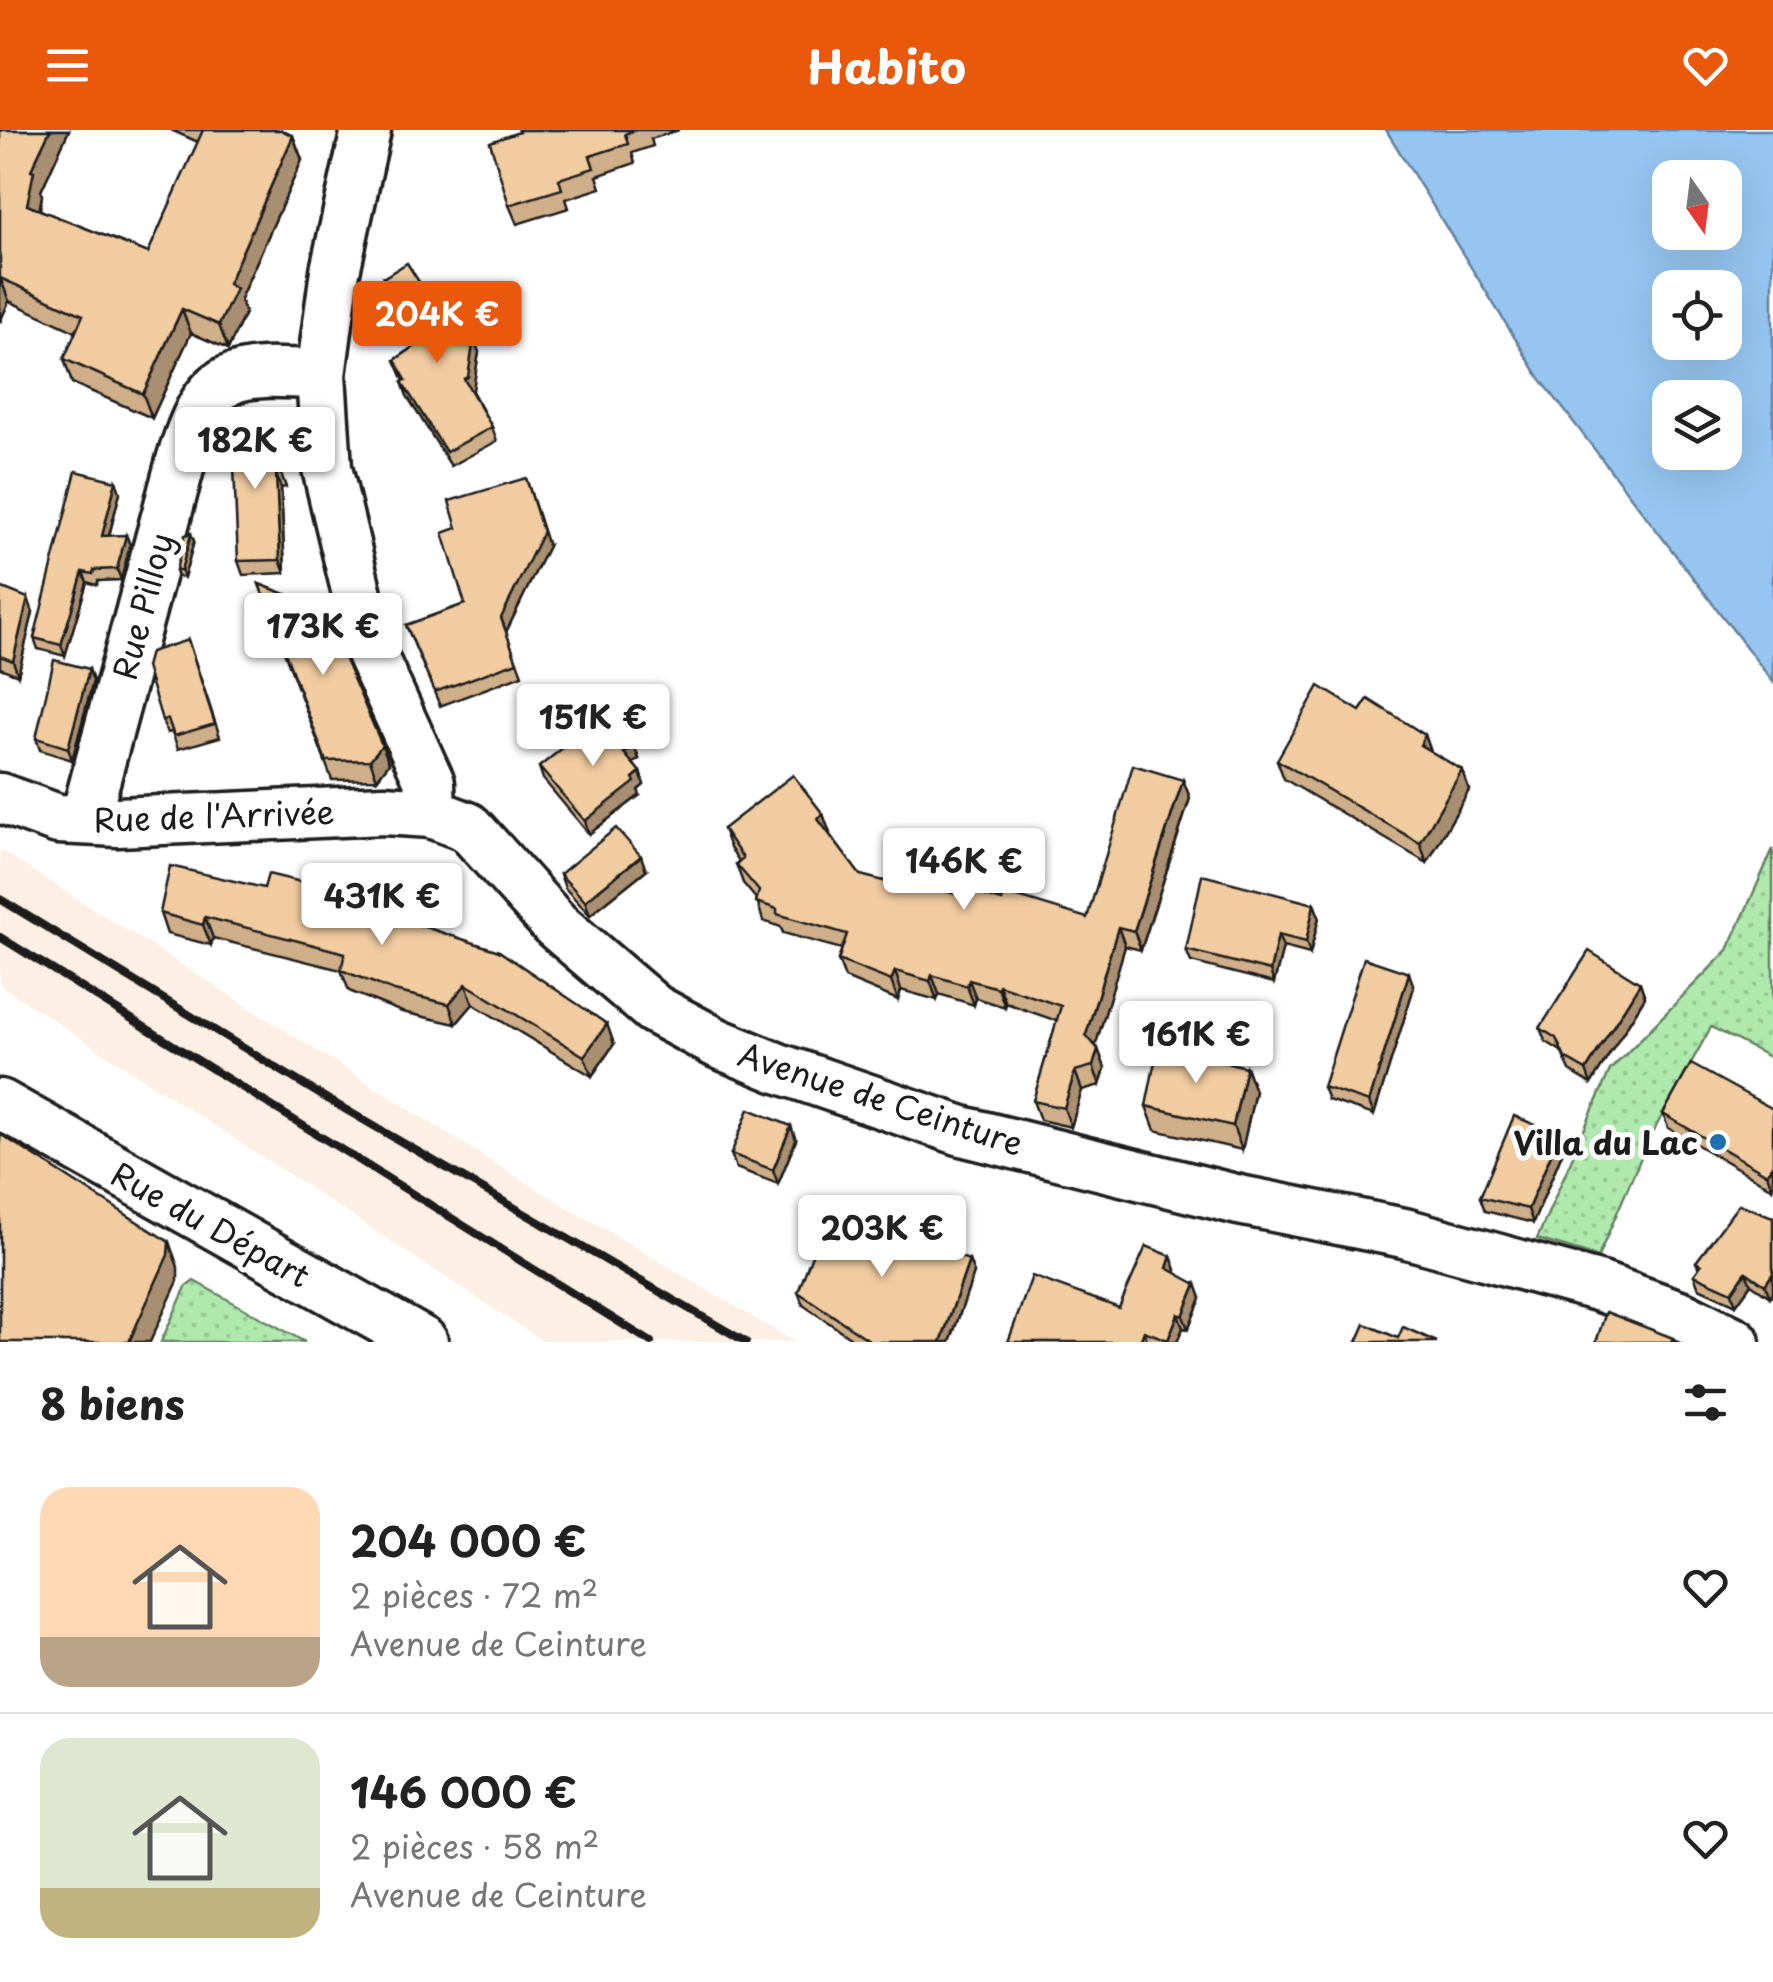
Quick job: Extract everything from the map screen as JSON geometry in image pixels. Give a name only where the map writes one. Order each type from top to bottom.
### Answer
[{"type":"street","points":[[366,130],[335,271],[321,374],[327,468],[371,653],[430,783],[431,813]]},
{"type":"street","name":"Rue Pilloy","points":[[85,819],[193,421],[204,399],[215,387],[264,372],[321,374]]},
{"type":"street","name":"Rue de l'Arrivée","points":[[0,798],[58,819],[118,822],[384,810],[431,813]]},
{"type":"street","name":"Avenue de Ceinture","points":[[431,813],[468,828],[556,925],[654,1009],[778,1068],[962,1131],[1239,1200],[1404,1233],[1601,1287],[1682,1316],[1735,1342]]},
{"type":"street","name":"Rue du Départ","points":[[0,1104],[423,1342]]},
{"type":"shaded area","points":[[0,850],[510,1173],[795,1342],[544,1342],[0,985]]},
{"type":"green space","points":[[1773,849],[1773,1059],[1711,1027],[1648,1141],[1598,1257],[1537,1239],[1610,1070],[1728,950]]},
{"type":"green space","points":[[194,1281],[305,1342],[161,1342],[186,1287]]},
{"type":"water","points":[[1386,130],[1773,130],[1773,682],[1539,377]]},
{"type":"building","points":[[0,130],[50,130],[31,170],[34,171],[27,205],[148,253],[203,130],[281,130],[293,136],[228,284],[236,289],[219,325],[182,309],[143,394],[64,359],[83,315],[0,278]]},
{"type":"building","points":[[518,130],[636,130],[625,134],[628,144],[590,156],[594,168],[559,179],[562,189],[509,205],[490,142]]},
{"type":"building","points":[[407,263],[448,328],[474,338],[468,377],[464,379],[492,427],[446,452],[402,382],[406,380],[395,360],[420,343],[383,278]]},
{"type":"building","points":[[261,419],[281,474],[276,474],[280,560],[238,561],[232,420]]},
{"type":"building","points":[[76,471],[116,481],[102,536],[126,535],[117,569],[83,572],[61,645],[34,638]]},
{"type":"building","points":[[526,478],[543,532],[501,618],[517,662],[435,692],[406,625],[465,604],[443,533],[457,528],[449,501]]},
{"type":"building","points":[[191,534],[181,570],[176,570],[185,535]]},
{"type":"building","points":[[259,584],[330,611],[339,646],[382,745],[370,760],[326,761]]},
{"type":"building","points":[[0,587],[28,598],[13,661],[0,656]]},
{"type":"building","points":[[188,640],[215,724],[174,736],[168,719],[162,720],[146,667],[150,652]]},
{"type":"building","points":[[54,660],[89,669],[68,748],[36,738]]},
{"type":"building","points":[[1319,686],[1360,711],[1368,699],[1425,735],[1420,745],[1462,770],[1420,843],[1277,760]]},
{"type":"building","points":[[613,719],[634,746],[624,753],[640,772],[633,778],[635,782],[585,821],[539,767],[590,726],[596,733]]},
{"type":"building","points":[[1133,765],[1183,780],[1134,931],[1118,927],[1086,1035],[1098,1049],[1093,1066],[1075,1071],[1064,1108],[1033,1101],[1061,1006],[999,985],[998,988],[969,980],[967,986],[932,975],[930,981],[895,971],[891,981],[838,960],[847,934],[777,914],[777,909],[756,902],[759,891],[736,864],[743,858],[723,829],[793,775],[823,814],[818,819],[860,875],[914,889],[917,883],[959,895],[961,888],[1002,901],[1005,893],[1087,918]]},
{"type":"building","points":[[616,828],[641,856],[585,901],[560,874]]},
{"type":"building","points":[[170,866],[264,888],[268,874],[339,891],[338,899],[499,951],[607,1024],[584,1056],[466,984],[449,1004],[394,991],[341,970],[345,953],[205,917],[203,925],[160,913]]},
{"type":"building","points":[[1202,875],[1314,904],[1306,942],[1278,935],[1270,971],[1186,950]]},
{"type":"building","points":[[1589,951],[1640,983],[1586,1070],[1565,1058],[1556,1038],[1540,1028]]},
{"type":"building","points":[[1364,958],[1409,973],[1369,1102],[1323,1087]]},
{"type":"building","points":[[1158,1046],[1246,1067],[1233,1126],[1146,1106]]},
{"type":"building","points":[[1691,1064],[1773,1109],[1773,1164],[1767,1174],[1663,1114]]},
{"type":"building","points":[[749,1109],[791,1126],[773,1170],[731,1154]]},
{"type":"building","points":[[1514,1116],[1559,1135],[1528,1209],[1480,1197]]},
{"type":"building","points":[[0,1134],[169,1242],[168,1255],[129,1342],[0,1342]]},
{"type":"building","points":[[831,1204],[887,1224],[885,1230],[969,1260],[941,1342],[872,1342],[798,1292]]},
{"type":"building","points":[[1739,1204],[1773,1217],[1773,1273],[1765,1285],[1746,1272],[1732,1292],[1694,1275],[1701,1265],[1696,1262]]},
{"type":"building","points":[[1146,1246],[1171,1256],[1167,1268],[1196,1284],[1168,1340],[1144,1331],[1140,1342],[1008,1342],[1032,1276],[1119,1308]]},
{"type":"building","points":[[1606,1312],[1673,1338],[1671,1342],[1596,1342]]},
{"type":"building","points":[[1365,1324],[1398,1338],[1403,1327],[1437,1342],[1357,1342]]},
{"type":"railway","points":[[0,899],[324,1097],[746,1342]]},
{"type":"railway","points":[[0,937],[651,1342]]},
{"type":"place","name":"Villa du Lac","points":[[1718,1142]]}]
